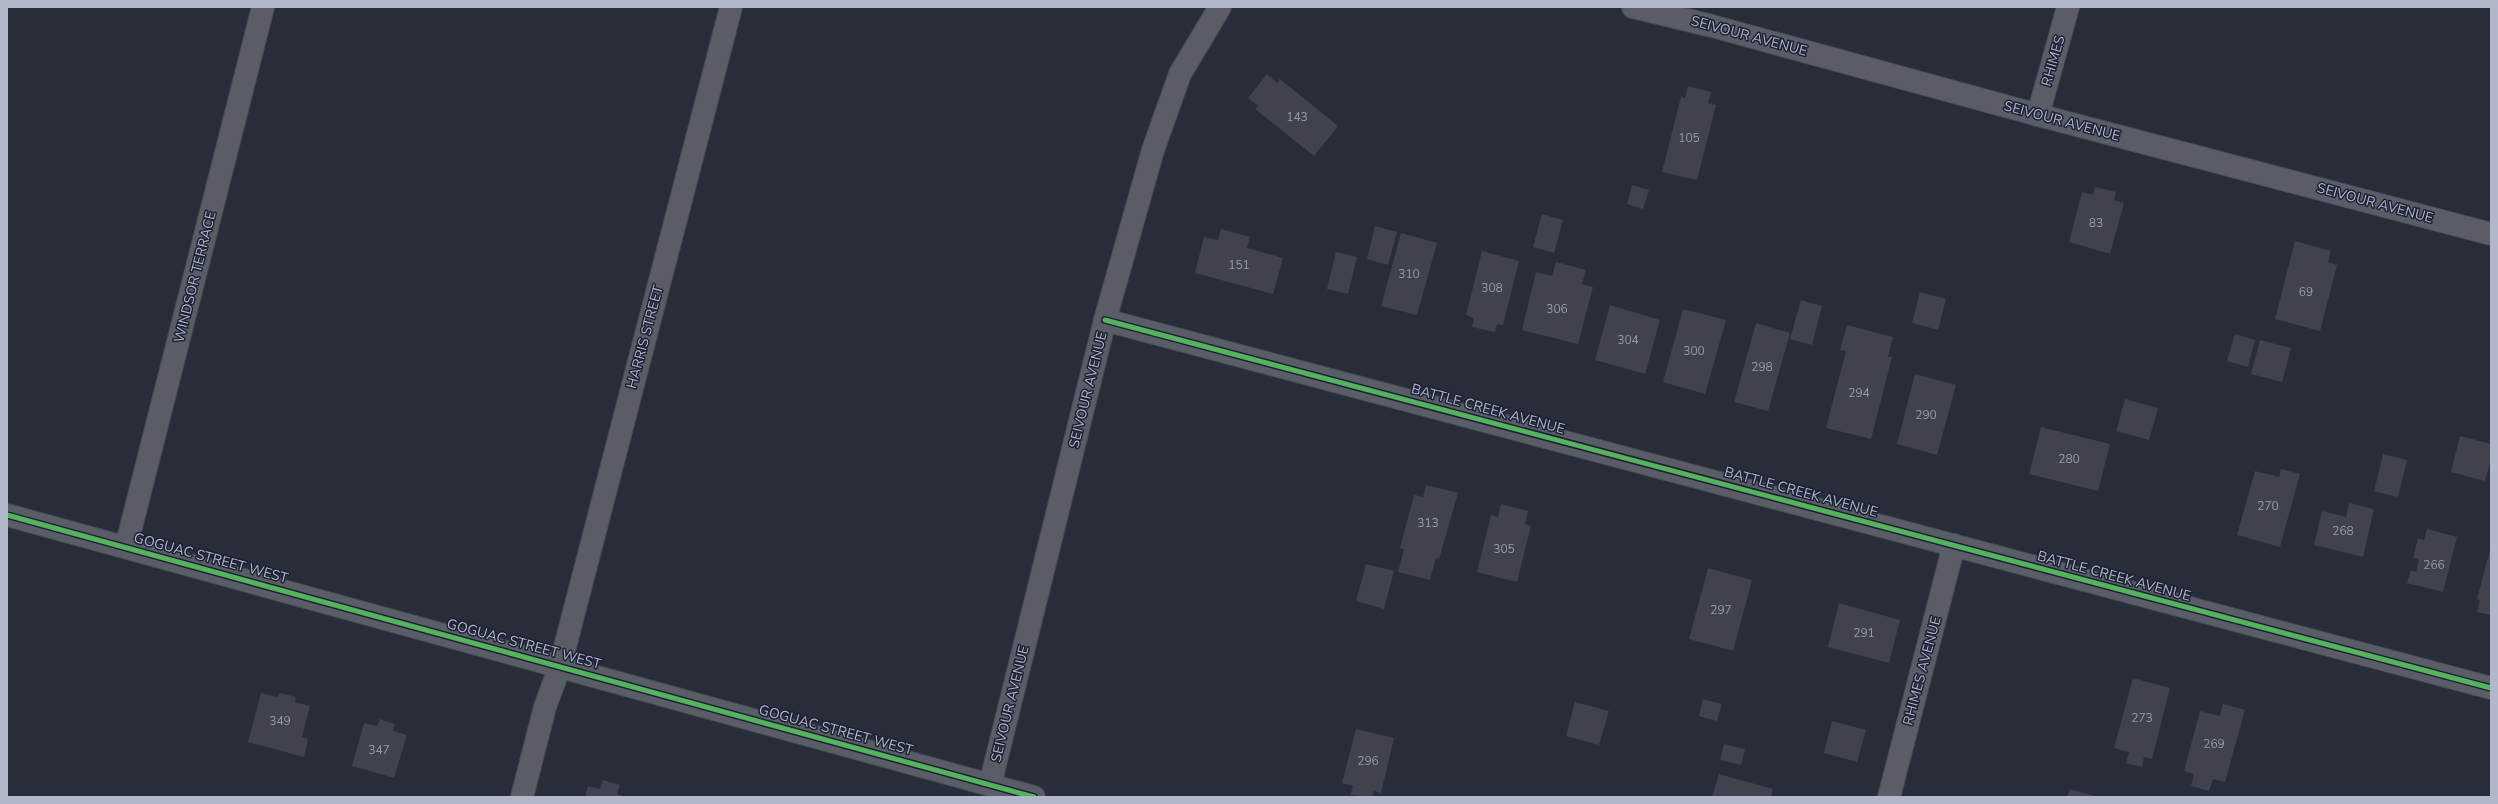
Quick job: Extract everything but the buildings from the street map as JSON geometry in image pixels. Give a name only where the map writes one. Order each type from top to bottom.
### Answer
[{"type":"street","name":"WINDSOR TERRACE","points":[[126,547],[263,7]]},
{"type":"street","name":"HARRIS STREET","points":[[522,797],[545,707],[560,666],[731,7]]},
{"type":"street","name":"SEIVOUR AVENUE","points":[[990,785],[1105,320],[1153,150],[1180,74],[1220,7]]},
{"type":"street","name":"SEIVOUR AVENUE","points":[[1633,7],[1719,27],[2038,114],[2491,234]]},
{"type":"street","name":"RHIMES","points":[[2038,114],[2068,7]]},
{"type":"street","name":"BATTLE CREEK AVENUE","points":[[1105,320],[2491,688]]},
{"type":"street","name":"GOGUAC STREET WEST","points":[[7,515],[1034,797]]},
{"type":"street","name":"RHIMES AVENUE","points":[[1889,797],[1954,546]]},
{"type":"cycle path","points":[[1105,320],[2491,688]]},
{"type":"cycle path","points":[[7,515],[1034,797]]}]
